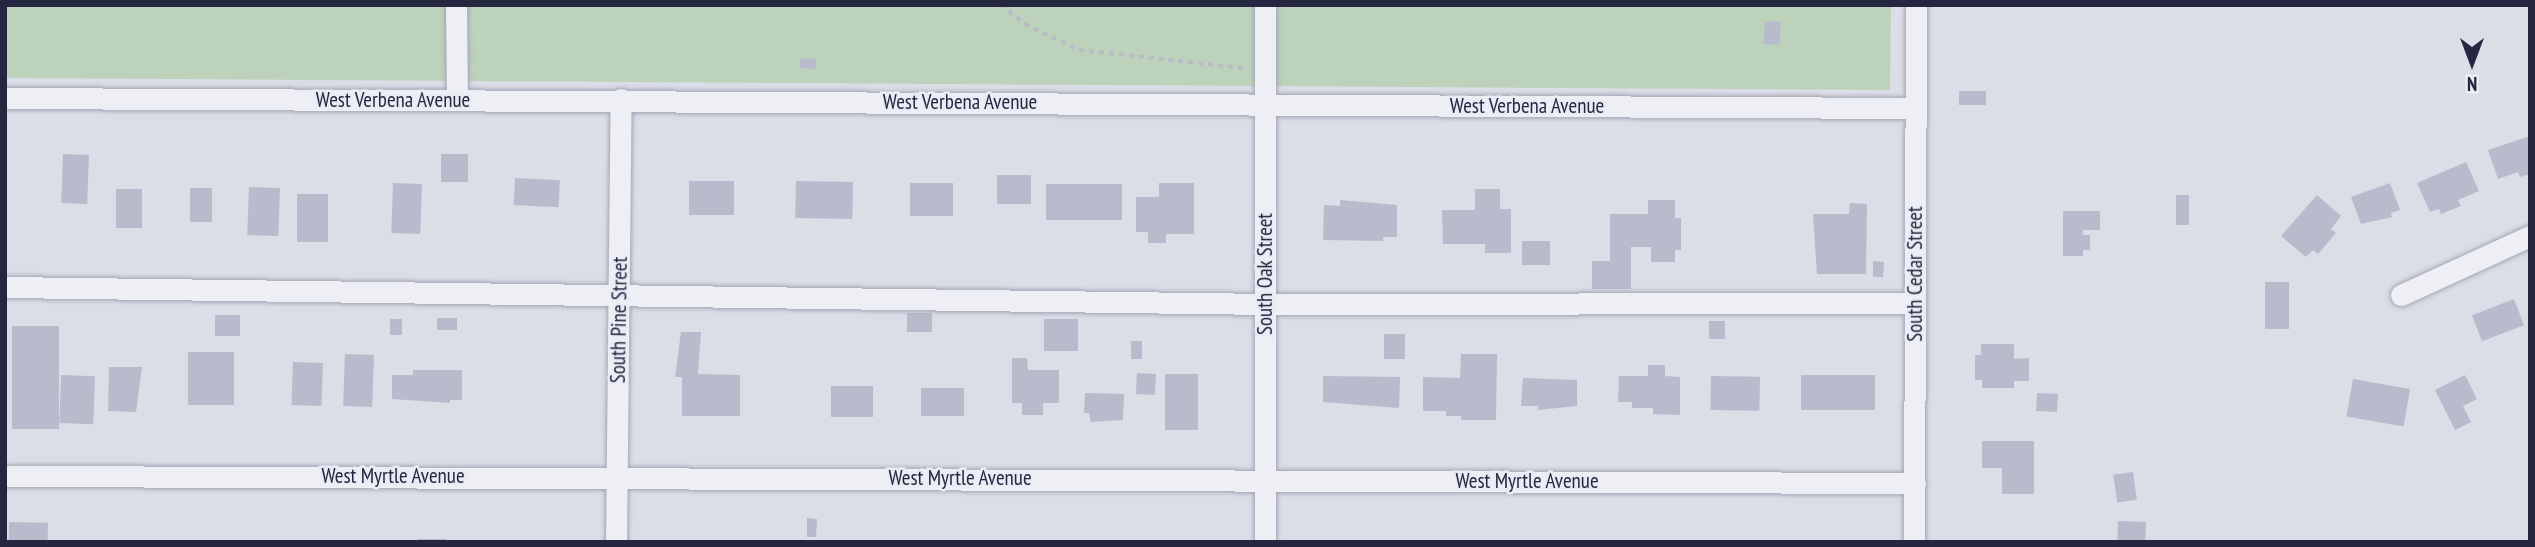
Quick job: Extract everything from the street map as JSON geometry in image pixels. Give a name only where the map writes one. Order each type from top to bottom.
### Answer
[{"type":"street","points":[[456,5],[457,100]]},
{"type":"street","name":"South Oak Street","points":[[1265,5],[1265,542]]},
{"type":"street","name":"South Cedar Street","points":[[1914,542],[1916,5]]},
{"type":"street","name":"West Verbena Avenue","points":[[5,98],[621,99],[1915,108]]},
{"type":"street","name":"South Pine Street","points":[[616,542],[621,99]]},
{"type":"street","points":[[2401,295],[2530,236]]},
{"type":"street","points":[[5,287],[619,298],[1265,304],[1915,303]]},
{"type":"street","name":"West Myrtle Avenue","points":[[5,476],[1915,483]]},
{"type":"path","points":[[1001,5],[1025,24],[1079,50],[1265,69]]},
{"type":"green space","points":[[5,5],[1891,5],[1890,90],[5,78]]},
{"type":"building","points":[[1765,21],[1781,22],[1779,45],[1763,44]]},
{"type":"building","points":[[800,58],[816,59],[815,69],[799,68]]},
{"type":"building","points":[[1959,91],[1986,91],[1986,105],[1959,105]]},
{"type":"building","points":[[2530,136],[2530,174],[2520,177],[2518,172],[2498,179],[2488,150]]},
{"type":"building","points":[[63,154],[89,155],[87,204],[61,203]]},
{"type":"building","points":[[441,154],[468,154],[468,182],[441,182]]},
{"type":"building","points":[[2466,162],[2479,191],[2458,200],[2461,206],[2441,214],[2439,209],[2430,212],[2417,183]]},
{"type":"building","points":[[997,175],[1031,175],[1031,204],[997,204]]},
{"type":"building","points":[[515,178],[560,180],[559,207],[514,205]]},
{"type":"building","points":[[689,181],[734,181],[734,215],[689,215]]},
{"type":"building","points":[[796,181],[853,182],[852,219],[795,218]]},
{"type":"building","points":[[393,183],[422,184],[420,234],[391,233]]},
{"type":"building","points":[[910,183],[953,183],[953,216],[910,216]]},
{"type":"building","points":[[1159,183],[1194,183],[1194,234],[1166,234],[1166,243],[1148,243],[1148,232],[1136,232],[1136,197],[1159,197]]},
{"type":"building","points":[[2390,183],[2400,210],[2391,213],[2392,217],[2361,224],[2351,197]]},
{"type":"building","points":[[1046,184],[1122,184],[1122,220],[1046,220]]},
{"type":"building","points":[[249,187],[280,188],[278,236],[247,235]]},
{"type":"building","points":[[190,188],[212,188],[212,222],[190,222]]},
{"type":"building","points":[[116,189],[142,189],[142,228],[116,228]]},
{"type":"building","points":[[1475,189],[1500,189],[1500,209],[1511,209],[1511,253],[1485,253],[1485,244],[1443,244],[1442,210],[1475,210]]},
{"type":"building","points":[[297,194],[328,194],[328,242],[297,242]]},
{"type":"building","points":[[2176,195],[2189,195],[2189,225],[2176,225]]},
{"type":"building","points":[[2317,195],[2341,216],[2331,229],[2336,233],[2318,254],[2313,250],[2306,257],[2281,236]]},
{"type":"building","points":[[1340,200],[1397,205],[1397,237],[1383,237],[1383,241],[1323,240],[1324,205],[1340,206]]},
{"type":"building","points":[[1648,200],[1675,200],[1675,218],[1681,218],[1681,250],[1675,250],[1675,262],[1651,262],[1651,247],[1631,247],[1631,289],[1592,289],[1592,261],[1610,261],[1610,214],[1648,214]]},
{"type":"building","points":[[1850,203],[1867,204],[1866,274],[1817,274],[1813,214],[1849,214]]},
{"type":"building","points":[[2063,211],[2100,211],[2100,230],[2083,230],[2083,235],[2090,235],[2090,250],[2083,250],[2083,256],[2063,256]]},
{"type":"building","points":[[1522,241],[1550,241],[1550,265],[1522,265]]},
{"type":"building","points":[[1873,261],[1884,262],[1883,277],[1873,277]]},
{"type":"building","points":[[2265,282],[2289,282],[2289,329],[2265,329]]},
{"type":"building","points":[[2514,299],[2524,325],[2482,341],[2472,315]]},
{"type":"building","points":[[907,313],[932,313],[932,332],[907,332]]},
{"type":"building","points":[[215,315],[240,315],[240,336],[215,336]]},
{"type":"building","points":[[437,318],[457,318],[457,330],[437,330]]},
{"type":"building","points":[[390,319],[402,319],[402,335],[390,335]]},
{"type":"building","points":[[1044,319],[1078,319],[1078,351],[1044,351]]},
{"type":"building","points":[[1709,321],[1725,321],[1725,339],[1709,339]]},
{"type":"building","points":[[12,326],[59,326],[59,429],[12,429]]},
{"type":"building","points":[[681,332],[701,332],[698,374],[740,375],[740,416],[682,416],[682,377],[675,377]]},
{"type":"building","points":[[1384,334],[1405,334],[1405,359],[1384,359]]},
{"type":"building","points":[[1131,341],[1142,341],[1142,359],[1131,359]]},
{"type":"building","points":[[1981,344],[2014,344],[2014,359],[2029,358],[2029,381],[2014,381],[2014,388],[1982,388],[1982,380],[1975,380],[1975,355],[1981,355]]},
{"type":"building","points":[[188,352],[234,352],[234,405],[188,405]]},
{"type":"building","points":[[345,354],[374,355],[372,407],[343,406]]},
{"type":"building","points":[[1461,354],[1497,354],[1496,420],[1461,420],[1461,416],[1446,416],[1446,411],[1423,411],[1423,377],[1460,378]]},
{"type":"building","points":[[1012,358],[1027,358],[1028,370],[1059,370],[1059,403],[1043,403],[1043,415],[1022,415],[1022,403],[1012,403]]},
{"type":"building","points":[[293,362],[323,363],[321,406],[291,405]]},
{"type":"building","points":[[1648,365],[1665,365],[1665,376],[1680,377],[1680,415],[1653,414],[1653,408],[1632,408],[1632,402],[1618,402],[1619,376],[1648,376]]},
{"type":"building","points":[[109,367],[142,367],[136,412],[108,411]]},
{"type":"building","points":[[413,370],[462,370],[462,400],[450,400],[450,403],[392,399],[392,375],[413,375]]},
{"type":"building","points":[[1137,373],[1156,374],[1155,395],[1136,394]]},
{"type":"building","points":[[1165,374],[1198,374],[1198,430],[1165,430]]},
{"type":"building","points":[[61,375],[95,376],[93,424],[59,423]]},
{"type":"building","points":[[1801,375],[1875,375],[1875,410],[1801,410]]},
{"type":"building","points":[[2465,375],[2477,399],[2463,406],[2471,422],[2455,430],[2435,390]]},
{"type":"building","points":[[1323,376],[1400,377],[1399,408],[1323,402]]},
{"type":"building","points":[[1711,376],[1760,377],[1759,411],[1710,410]]},
{"type":"building","points":[[1523,378],[1577,380],[1577,406],[1538,410],[1538,406],[1521,406]]},
{"type":"building","points":[[2353,379],[2410,389],[2404,426],[2346,416]]},
{"type":"building","points":[[831,386],[873,386],[873,417],[831,417]]},
{"type":"building","points":[[921,388],[964,388],[964,416],[921,416]]},
{"type":"building","points":[[1085,393],[1124,394],[1123,420],[1091,422],[1089,413],[1084,413]]},
{"type":"building","points":[[2037,393],[2058,394],[2057,412],[2036,411]]},
{"type":"building","points":[[1982,441],[2034,441],[2034,494],[2002,494],[2002,468],[1982,468]]},
{"type":"building","points":[[2133,472],[2137,500],[2117,503],[2113,475]]},
{"type":"building","points":[[807,518],[817,519],[816,537],[807,537]]},
{"type":"building","points":[[2118,521],[2146,522],[2145,542],[2117,542]]},
{"type":"building","points":[[9,522],[48,523],[48,542],[9,542]]},
{"type":"building","points":[[418,539],[446,539],[446,542],[418,542]]}]
